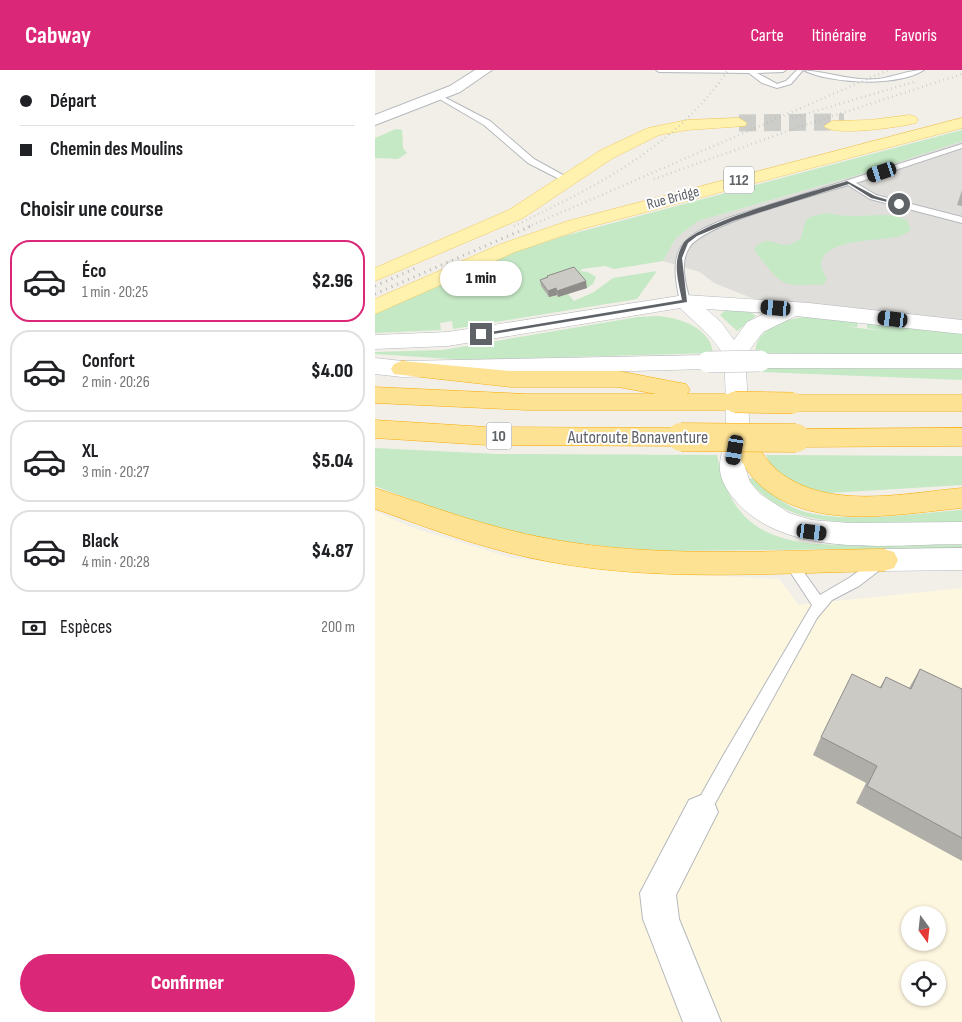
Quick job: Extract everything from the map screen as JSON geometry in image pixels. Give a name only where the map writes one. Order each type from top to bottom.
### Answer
[{"type":"highway","points":[[402,369],[511,379],[618,379],[681,396]]},
{"type":"highway","name":"Autoroute Bonaventure","points":[[375,395],[494,402],[681,396],[735,402],[962,403]]},
{"type":"highway","name":"Autoroute Bonaventure","points":[[375,429],[487,436],[962,437]]},
{"type":"highway","points":[[738,434],[758,466],[771,480],[789,492],[811,501],[841,506],[962,498]]},
{"type":"highway","points":[[375,498],[459,529],[561,552],[637,560],[884,560]]},
{"type":"main road","points":[[925,113],[838,124],[881,124],[962,110]]},
{"type":"main road","name":"Rue Bridge","points":[[375,306],[508,248],[575,224],[962,121]]},
{"type":"main road","points":[[375,274],[516,214],[607,154],[635,140],[687,130],[735,125]]},
{"type":"street","points":[[375,120],[438,96],[485,70]]},
{"type":"street","points":[[685,301],[713,327],[734,355],[738,434],[732,467],[738,486],[751,501],[780,521],[800,529],[828,534],[962,533]]},
{"type":"street","points":[[375,342],[413,342],[456,338],[685,301],[792,309],[962,327]]},
{"type":"street","points":[[734,355],[755,327],[768,319],[792,309]]},
{"type":"street","points":[[375,366],[402,369],[760,361],[962,361]]},
{"type":"street","points":[[884,560],[962,559]]},
{"type":"street","points":[[701,812],[658,893],[661,919],[702,1022]]},
{"type":"lane","points":[[659,70],[751,72],[783,70]]},
{"type":"lane","points":[[751,72],[765,83],[778,86],[793,80],[800,70]]},
{"type":"lane","points":[[807,70],[831,77],[878,82],[921,70]]},
{"type":"lane","points":[[438,96],[487,123],[531,161],[568,180]]},
{"type":"lane","points":[[685,301],[679,275],[679,258],[686,242],[695,235],[731,220],[962,146]]},
{"type":"lane","points":[[849,182],[873,197],[962,220]]},
{"type":"lane","points":[[701,812],[728,761],[819,605],[827,596],[853,582],[884,560]]},
{"type":"lane","points":[[789,561],[819,605]]},
{"type":"shaded area","points":[[962,141],[962,321],[759,301],[714,283],[700,272],[663,261],[676,238],[698,221],[872,171]]},
{"type":"shaded area","points":[[375,511],[413,528],[512,558],[642,572],[779,579],[799,605],[962,588],[962,1022],[375,1022]]},
{"type":"green space","points":[[396,129],[402,130],[403,148],[407,153],[398,159],[375,158],[375,138]]},
{"type":"green space","points":[[962,130],[962,141],[872,171],[698,221],[676,238],[663,261],[614,269],[605,266],[582,269],[580,271],[588,272],[596,277],[593,284],[587,288],[575,274],[557,295],[568,294],[574,301],[594,292],[613,278],[657,271],[637,299],[453,329],[452,321],[440,323],[441,330],[375,333],[375,313],[506,255],[564,236]]},
{"type":"green space","points":[[826,213],[847,216],[879,215],[900,217],[907,220],[911,230],[897,237],[844,244],[832,249],[824,256],[821,266],[827,279],[823,285],[785,283],[773,274],[754,249],[766,241],[782,245],[793,244],[801,238],[807,220],[813,216]]},
{"type":"green space","points":[[726,310],[750,312],[756,316],[737,331],[720,315]]},
{"type":"green space","points":[[658,316],[676,319],[693,326],[706,337],[711,344],[713,353],[467,360],[375,354],[375,352],[443,350],[638,317]]},
{"type":"green space","points":[[802,317],[858,322],[857,327],[843,326],[883,331],[867,328],[867,323],[962,333],[962,355],[755,353],[756,345],[765,332],[786,321]]},
{"type":"green space","points":[[761,368],[962,369],[962,380],[761,372]]},
{"type":"green space","points":[[375,448],[496,454],[717,455],[725,484],[737,506],[751,522],[769,533],[790,540],[814,544],[962,545],[962,548],[666,551],[553,540],[507,531],[466,520],[375,486]]},
{"type":"green space","points":[[766,455],[962,456],[962,485],[829,493],[792,482],[776,470]]},
{"type":"green space","points":[[754,478],[785,503],[806,512],[827,516],[874,517],[962,510],[962,523],[828,521],[793,512],[777,504],[762,494],[748,479]]},
{"type":"building","points":[[574,267],[586,281],[557,291],[556,288],[548,291],[540,280],[547,276]]},
{"type":"building","points":[[920,669],[962,689],[962,838],[867,786],[877,766],[821,737],[852,674],[881,688],[886,677],[911,689]]},
{"type":"tunnel","points":[[739,123],[844,122]]},
{"type":"railway","points":[[514,226],[604,180],[632,162],[684,121],[707,97],[728,70]]},
{"type":"railway","points":[[528,227],[888,70]]},
{"type":"railway","points":[[654,179],[805,125],[962,74]]},
{"type":"railway","points":[[792,118],[917,81]]},
{"type":"railway","points":[[375,294],[531,226]]},
{"type":"railway","points":[[375,286],[416,268]]},
{"type":"route","points":[[481,334],[685,301],[679,275],[679,258],[686,242],[695,235],[731,220],[849,182],[873,197],[899,204]]}]
